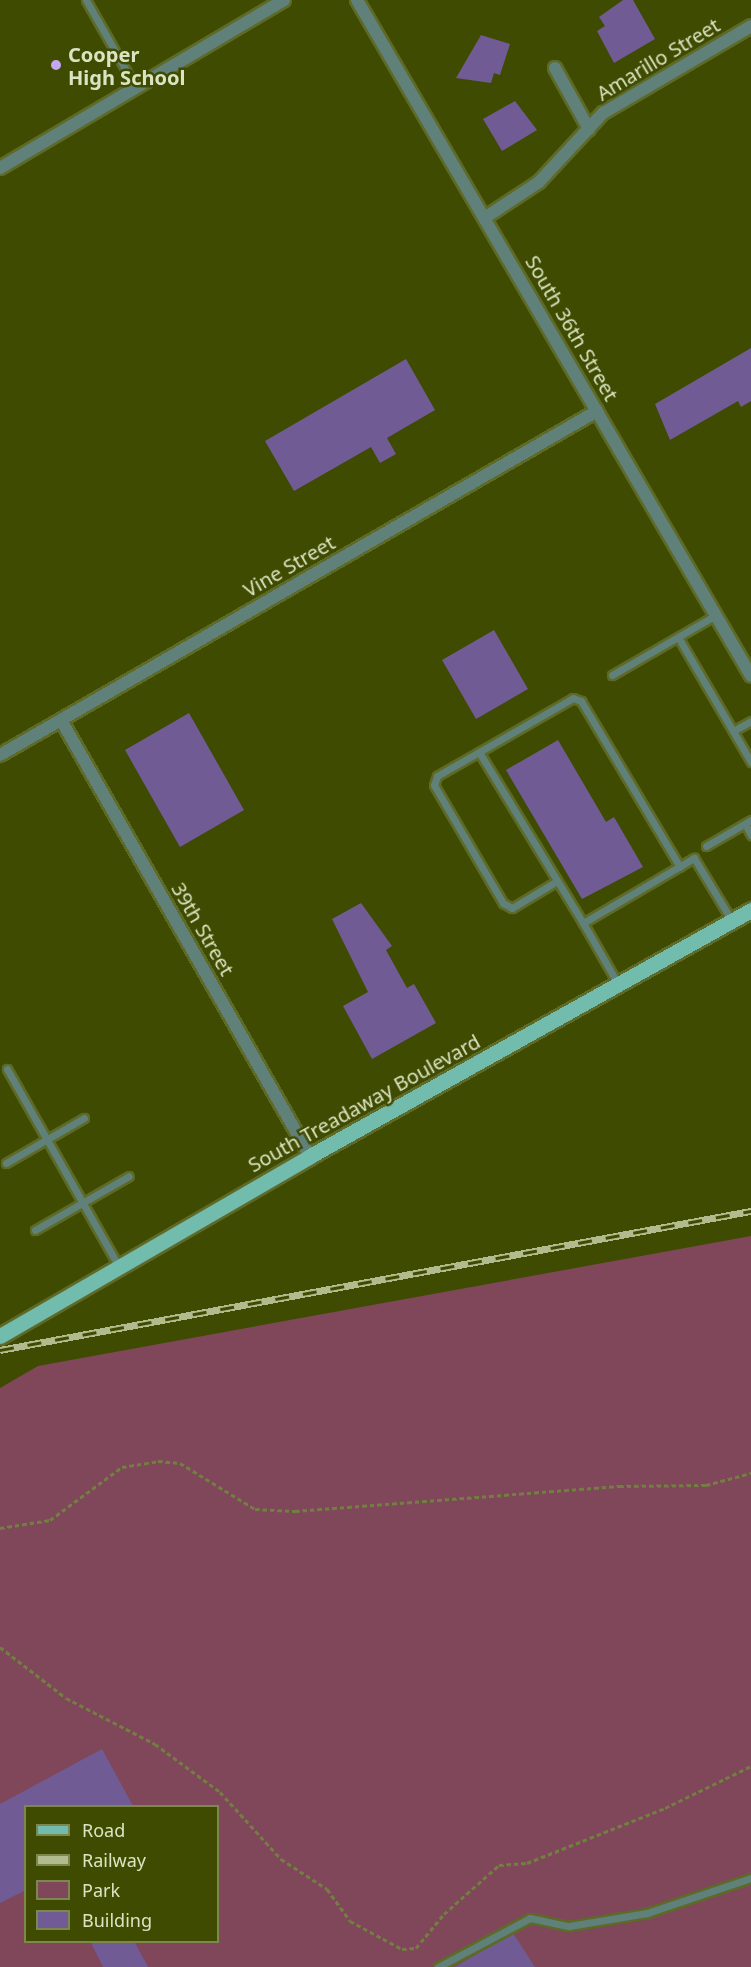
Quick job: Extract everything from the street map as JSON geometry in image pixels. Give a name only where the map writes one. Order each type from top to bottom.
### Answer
[{"type":"main road","name":"South Treadaway Boulevard","points":[[3,1330],[119,1267],[310,1156],[751,910]]},
{"type":"street","points":[[0,168],[284,0]]},
{"type":"street","name":"South 36th Street","points":[[357,0],[751,676]]},
{"type":"street","name":"Amarillo Street","points":[[486,218],[539,182],[589,129],[622,100],[751,26]]},
{"type":"street","name":"Amarillo Street","points":[[555,68],[589,129]]},
{"type":"street","name":"Vine Street","points":[[0,755],[597,411]]},
{"type":"street","name":"39th Street","points":[[61,720],[310,1156]]},
{"type":"lane","points":[[86,0],[136,88]]},
{"type":"lane","points":[[612,675],[716,615]]},
{"type":"lane","points":[[678,637],[751,762]]},
{"type":"lane","points":[[557,881],[512,908],[503,903],[434,784],[437,776],[573,698],[581,701],[680,867]]},
{"type":"lane","points":[[733,731],[751,721]]},
{"type":"lane","points":[[479,752],[618,984]]},
{"type":"lane","points":[[706,846],[748,822],[751,835]]},
{"type":"lane","points":[[583,923],[694,858],[732,921]]},
{"type":"lane","points":[[7,1069],[119,1267]]},
{"type":"lane","points":[[6,1163],[84,1118]]},
{"type":"lane","points":[[35,1230],[129,1176]]},
{"type":"lane","points":[[438,1967],[531,1918],[569,1926],[647,1913],[751,1878]]},
{"type":"path","points":[[0,1528],[51,1520],[122,1467],[158,1461],[180,1463],[255,1509],[295,1511],[619,1486],[706,1485],[751,1473]]},
{"type":"path","points":[[0,1647],[66,1698],[155,1744],[220,1792],[281,1859],[327,1889],[350,1921],[402,1949],[416,1948],[444,1914],[499,1865],[527,1863],[665,1808],[751,1766]]},
{"type":"green space","points":[[751,1236],[751,1967],[0,1967],[0,1388],[38,1366]]},
{"type":"building","points":[[623,0],[633,0],[655,39],[614,63],[597,31],[605,26],[599,17]]},
{"type":"building","points":[[481,35],[510,44],[500,75],[494,73],[491,83],[456,78]]},
{"type":"building","points":[[515,101],[537,130],[502,151],[483,119]]},
{"type":"building","points":[[751,348],[751,401],[741,407],[738,401],[670,440],[655,404]]},
{"type":"building","points":[[406,359],[435,410],[387,438],[396,454],[380,463],[371,447],[294,491],[265,441]]},
{"type":"building","points":[[494,630],[528,689],[476,719],[442,660]]},
{"type":"building","points":[[189,713],[244,810],[180,847],[125,750]]},
{"type":"building","points":[[558,740],[606,822],[614,817],[643,867],[582,899],[506,770]]},
{"type":"building","points":[[361,903],[392,946],[386,950],[407,988],[414,984],[436,1023],[372,1059],[343,1006],[368,992],[332,919]]},
{"type":"building","points":[[102,1749],[132,1805],[24,1805],[24,1891],[0,1903],[0,1804]]},
{"type":"building","points":[[513,1933],[535,1967],[455,1967]]},
{"type":"building","points":[[91,1943],[135,1943],[148,1967],[103,1967]]},
{"type":"railway","points":[[0,1350],[751,1211]]},
{"type":"place","name":"Cooper High School","points":[[56,65]]}]
